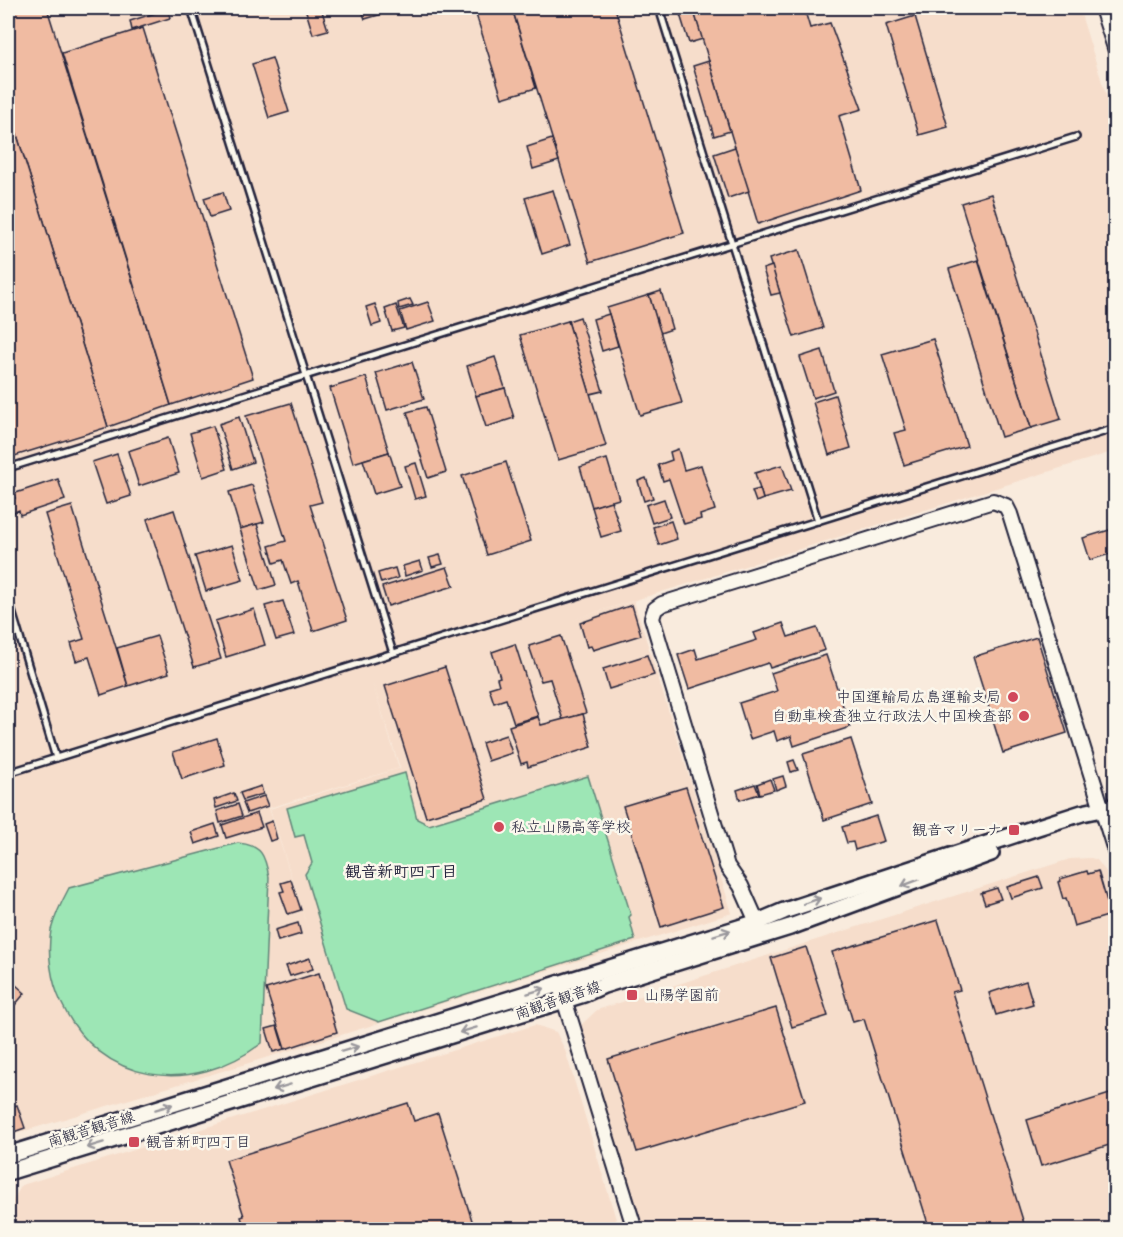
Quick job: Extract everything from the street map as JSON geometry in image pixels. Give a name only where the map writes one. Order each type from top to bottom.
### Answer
[{"type":"main road","name":"南観音観音線","points":[[8,1172],[584,994],[760,929],[784,910],[1082,813],[1109,808]]},
{"type":"main road","name":"南観音観音線","points":[[8,1155],[559,984],[760,929]]},
{"type":"street","points":[[1102,8],[1116,51]]},
{"type":"street","points":[[760,929],[741,886],[727,866],[652,618],[655,609],[662,604],[993,501],[1006,506],[1010,514],[1109,808],[1116,854]]},
{"type":"street","points":[[559,984],[635,1230]]},
{"type":"lane","points":[[191,8],[393,653]]},
{"type":"lane","points":[[659,8],[818,521]]},
{"type":"lane","points":[[8,468],[1076,137]]},
{"type":"lane","points":[[8,773],[1116,428]]},
{"type":"lane","points":[[8,598],[56,758]]},
{"type":"shaded area","points":[[8,8],[1079,8],[1115,124],[1115,451],[568,621],[634,601],[732,913],[8,1136]],"holes":[[[372,681],[400,768],[270,809],[312,942],[269,808],[399,768]]]},
{"type":"shaded area","points":[[1070,859],[1097,860],[1110,877],[1115,893],[1115,1229],[643,1229],[582,1033],[581,1025],[597,1010]]},
{"type":"shaded area","points":[[535,1025],[556,1032],[565,1050],[619,1229],[8,1230],[8,1208],[22,1185]]},
{"type":"green space","points":[[405,773],[417,819],[429,825],[588,776],[631,915],[629,917],[635,940],[379,1022],[346,1009],[305,874],[312,863],[304,835],[295,837],[287,808]]},
{"type":"green space","points":[[238,843],[252,846],[261,853],[269,877],[262,1043],[235,1060],[207,1071],[178,1075],[150,1074],[123,1066],[99,1051],[78,1030],[61,1002],[55,985],[49,948],[51,930],[69,888]]},
{"type":"building","points":[[8,8],[47,8],[171,405],[108,427],[8,106]]},
{"type":"building","points":[[305,8],[321,8],[328,30],[313,34]]},
{"type":"building","points":[[361,8],[391,8],[392,11],[365,19]]},
{"type":"building","points":[[474,8],[512,8],[536,88],[502,98]]},
{"type":"building","points":[[512,8],[615,8],[684,233],[590,262]]},
{"type":"building","points":[[678,8],[693,8],[703,39],[689,43]]},
{"type":"building","points":[[693,8],[804,8],[810,28],[830,23],[862,109],[839,116],[861,190],[758,224]]},
{"type":"building","points":[[168,9],[170,18],[132,30],[130,21]]},
{"type":"building","points":[[915,16],[948,127],[919,135],[886,25]]},
{"type":"building","points":[[143,28],[253,378],[171,405],[62,53]]},
{"type":"building","points":[[272,58],[289,112],[269,118],[252,64]]},
{"type":"building","points":[[709,61],[730,131],[714,136],[693,66]]},
{"type":"building","points":[[8,106],[108,427],[8,458]]},
{"type":"building","points":[[552,139],[559,161],[533,169],[527,147]]},
{"type":"building","points":[[735,147],[749,191],[728,198],[714,154]]},
{"type":"building","points":[[553,190],[570,245],[542,254],[525,198]]},
{"type":"building","points":[[223,192],[229,211],[210,217],[204,198]]},
{"type":"building","points":[[991,194],[1061,419],[1031,428],[961,203]]},
{"type":"building","points":[[799,250],[823,328],[794,337],[769,259]]},
{"type":"building","points":[[978,260],[1031,428],[1001,437],[949,269]]},
{"type":"building","points":[[772,266],[780,293],[771,295],[763,269]]},
{"type":"building","points":[[661,291],[672,329],[660,333],[649,295]]},
{"type":"building","points":[[649,295],[682,403],[640,415],[607,308]]},
{"type":"building","points":[[410,299],[413,305],[399,309],[398,303]]},
{"type":"building","points":[[428,302],[435,321],[406,330],[400,311]]},
{"type":"building","points":[[375,304],[381,323],[372,326],[366,307]]},
{"type":"building","points":[[396,305],[404,328],[392,331],[385,309]]},
{"type":"building","points":[[609,314],[618,346],[602,351],[593,319]]},
{"type":"building","points":[[580,317],[603,391],[590,394],[568,321]]},
{"type":"building","points":[[568,321],[606,446],[558,460],[520,335]]},
{"type":"building","points":[[933,339],[967,446],[904,465],[894,433],[906,430],[882,354]]},
{"type":"building","points":[[822,350],[834,391],[813,398],[800,357]]},
{"type":"building","points":[[495,357],[505,388],[476,396],[467,366]]},
{"type":"building","points":[[412,362],[424,399],[387,410],[376,373]]},
{"type":"building","points":[[366,377],[389,452],[353,463],[330,388]]},
{"type":"building","points":[[505,388],[514,418],[486,427],[476,396]]},
{"type":"building","points":[[835,395],[851,448],[829,455],[813,402]]},
{"type":"building","points":[[291,403],[322,502],[310,505],[347,620],[313,631],[298,581],[291,584],[283,560],[274,563],[269,546],[286,541],[246,416]]},
{"type":"building","points":[[426,407],[446,472],[428,478],[407,412]]},
{"type":"building","points":[[239,417],[253,462],[233,469],[219,424]]},
{"type":"building","points":[[213,426],[227,469],[203,477],[190,433]]},
{"type":"building","points":[[168,438],[179,473],[139,486],[128,451]]},
{"type":"building","points":[[678,449],[684,470],[701,465],[715,510],[700,515],[701,519],[684,524],[669,479],[663,481],[658,465],[672,460],[670,452]]},
{"type":"building","points":[[389,452],[400,486],[374,494],[363,460]]},
{"type":"building","points":[[117,454],[131,496],[106,504],[92,462]]},
{"type":"building","points":[[607,459],[619,499],[592,507],[580,467]]},
{"type":"building","points":[[506,462],[531,541],[487,555],[462,476]]},
{"type":"building","points":[[416,463],[426,496],[415,499],[405,466]]},
{"type":"building","points":[[782,465],[791,491],[763,499],[755,473]]},
{"type":"building","points":[[646,478],[653,498],[644,501],[638,481]]},
{"type":"building","points":[[58,479],[65,500],[20,515],[19,510],[12,513],[8,500],[15,498],[13,494]]},
{"type":"building","points":[[252,485],[264,522],[240,529],[229,492]]},
{"type":"building","points":[[760,489],[763,499],[756,502],[752,491]]},
{"type":"building","points":[[664,499],[670,517],[652,523],[646,505]]},
{"type":"building","points":[[611,501],[621,531],[601,537],[592,507]]},
{"type":"building","points":[[72,506],[128,686],[101,695],[89,657],[76,661],[71,643],[84,639],[45,514]]},
{"type":"building","points":[[174,510],[221,659],[194,667],[147,519]]},
{"type":"building","points":[[671,521],[677,539],[659,545],[653,527]]},
{"type":"building","points":[[257,524],[276,585],[259,590],[240,529]]},
{"type":"building","points":[[1116,528],[1116,561],[1113,553],[1090,560],[1083,538]]},
{"type":"building","points":[[232,545],[243,580],[206,591],[195,556]]},
{"type":"building","points":[[440,555],[443,564],[432,567],[429,558]]},
{"type":"building","points":[[420,561],[423,570],[405,576],[403,566]]},
{"type":"building","points":[[447,567],[454,586],[388,606],[382,587]]},
{"type":"building","points":[[395,568],[398,578],[381,583],[378,573]]},
{"type":"building","points":[[283,601],[294,635],[276,640],[265,606]]},
{"type":"building","points":[[632,605],[641,635],[593,650],[591,646],[587,647],[580,623]]},
{"type":"building","points":[[254,609],[265,645],[226,657],[215,621]]},
{"type":"building","points":[[783,623],[788,637],[817,628],[825,650],[770,668],[768,663],[689,689],[678,655],[695,649],[698,659],[757,640],[754,633]]},
{"type":"building","points":[[157,636],[169,673],[128,686],[117,648]]},
{"type":"building","points":[[561,636],[586,713],[563,720],[550,679],[541,681],[529,646]]},
{"type":"building","points":[[1037,637],[1067,733],[1003,753],[973,657]]},
{"type":"building","points":[[515,644],[538,716],[514,723],[506,699],[494,703],[489,688],[499,685],[497,678],[500,677],[492,652]]},
{"type":"building","points":[[647,655],[654,675],[609,689],[603,669]]},
{"type":"building","points":[[826,655],[850,727],[794,746],[791,736],[777,741],[774,731],[750,739],[739,703],[777,691],[771,673]]},
{"type":"building","points":[[445,667],[487,799],[426,817],[385,686]]},
{"type":"building","points":[[583,714],[592,747],[528,767],[527,762],[521,764],[509,726],[538,717],[541,725]]},
{"type":"building","points":[[506,735],[512,753],[488,761],[482,743]]},
{"type":"building","points":[[217,738],[225,765],[182,779],[173,752]]},
{"type":"building","points":[[851,739],[872,804],[824,820],[803,754]]},
{"type":"building","points":[[794,760],[798,770],[791,772],[788,762]]},
{"type":"building","points":[[783,776],[786,786],[776,790],[773,779]]},
{"type":"building","points":[[770,779],[774,790],[760,794],[757,784]]},
{"type":"building","points":[[755,784],[759,794],[740,800],[737,790]]},
{"type":"building","points":[[261,786],[263,794],[243,800],[240,793]]},
{"type":"building","points":[[686,787],[724,907],[661,927],[623,806]]},
{"type":"building","points":[[234,793],[237,801],[216,808],[214,800]]},
{"type":"building","points":[[264,796],[268,806],[247,813],[243,803]]},
{"type":"building","points":[[238,804],[242,816],[220,823],[217,811]]},
{"type":"building","points":[[257,813],[262,827],[226,838],[222,825]]},
{"type":"building","points":[[876,816],[884,841],[855,850],[853,842],[847,843],[842,827]]},
{"type":"building","points":[[272,821],[277,839],[270,841],[264,824]]},
{"type":"building","points":[[215,824],[219,836],[195,844],[191,832]]},
{"type":"building","points":[[1087,871],[1088,874],[1098,871],[1111,915],[1074,926],[1066,898],[1063,899],[1058,882],[1061,881],[1060,879]]},
{"type":"building","points":[[1039,877],[1043,888],[1011,898],[1007,887]]},
{"type":"building","points":[[291,880],[301,910],[288,914],[280,892],[284,891],[281,883]]},
{"type":"building","points":[[997,888],[1001,899],[985,904],[981,893]]},
{"type":"building","points":[[938,920],[960,990],[952,992],[1026,1230],[930,1230],[864,1019],[853,1022],[832,952]]},
{"type":"building","points":[[298,923],[301,934],[278,941],[275,930]]},
{"type":"building","points":[[806,947],[828,1016],[792,1027],[771,958]]},
{"type":"building","points":[[310,958],[313,969],[290,976],[286,966]]},
{"type":"building","points":[[319,973],[337,1032],[285,1049],[266,989]]},
{"type":"building","points":[[8,978],[25,993],[10,1011],[8,1009]]},
{"type":"building","points":[[1026,981],[1033,1004],[996,1015],[989,993]]},
{"type":"building","points":[[776,1008],[805,1101],[637,1152],[608,1059]]},
{"type":"building","points":[[277,1026],[284,1049],[273,1052],[266,1029]]},
{"type":"building","points":[[1116,1092],[1116,1143],[1041,1166],[1027,1120]]},
{"type":"building","points":[[408,1103],[414,1121],[438,1113],[475,1230],[245,1230],[241,1217],[244,1216],[226,1160]]},
{"type":"building","points":[[17,1105],[25,1128],[8,1134],[8,1108]]},
{"type":"place","name":"中国運輸局広島運輸支局","points":[[1013,697]]},
{"type":"place","name":"自動車検査独立行政法人中国検査部","points":[[1024,716]]},
{"type":"place","name":"私立山陽高等学校","points":[[499,827]]},
{"type":"place","name":"観音マリーナ","points":[[1014,830]]},
{"type":"place","name":"山陽学園前","points":[[632,995]]},
{"type":"place","name":"観音新町四丁目","points":[[134,1142]]},
{"type":"district","name":"観音新町四丁目","points":[[401,871]]}]
